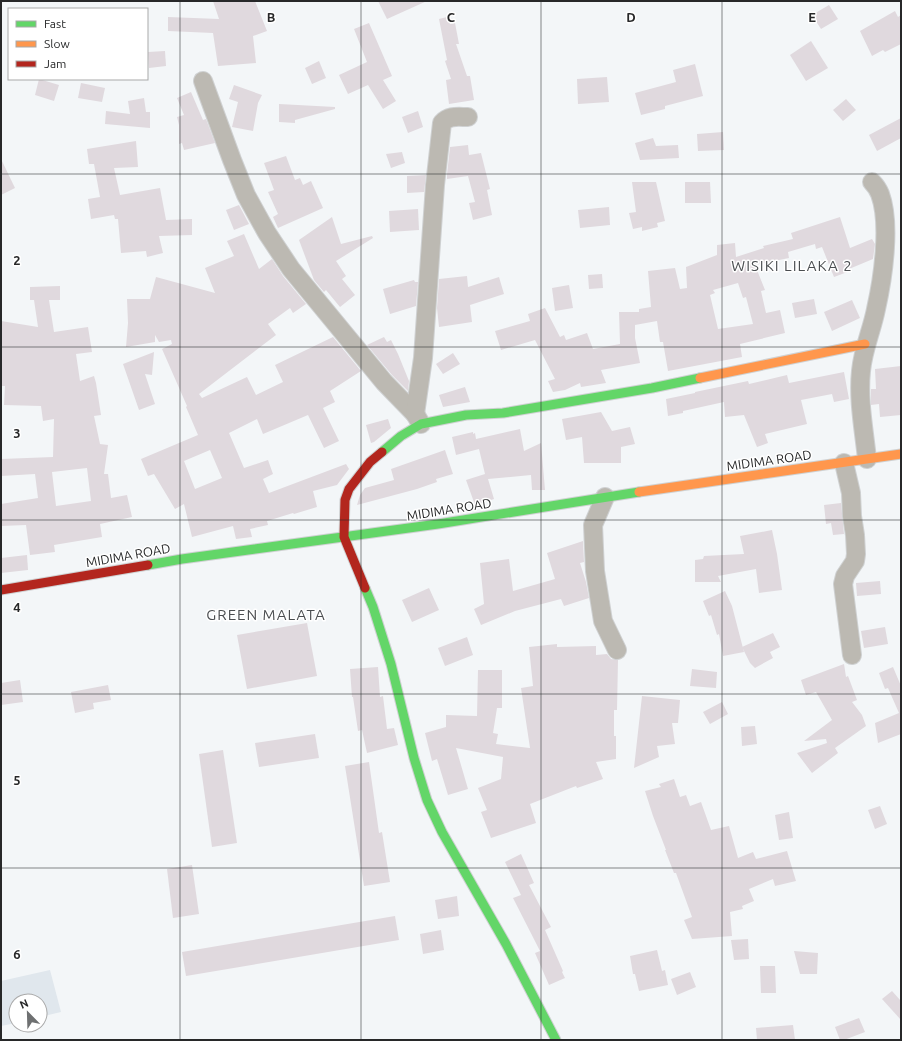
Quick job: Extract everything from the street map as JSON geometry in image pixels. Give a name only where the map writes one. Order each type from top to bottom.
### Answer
[{"type":"street","points":[[203,82],[246,195],[267,233],[290,269],[384,382],[418,419]]},
{"type":"street","points":[[418,419],[435,185],[442,123],[451,117],[468,117]]},
{"type":"street","points":[[867,459],[861,391],[861,372],[866,344],[876,308],[884,258],[884,210],[880,193],[872,182]]},
{"type":"street","points":[[556,1040],[506,944],[442,832],[428,800],[414,758],[391,664],[373,607],[344,537],[345,500],[348,489],[370,462],[401,436],[418,419],[503,413],[652,388],[866,344]]},
{"type":"street","name":"MIDIMA ROAD","points":[[1,590],[182,559],[438,524],[605,497],[901,454]]},
{"type":"street","points":[[844,463],[851,493],[856,554],[855,561],[845,576],[844,584],[852,655]]},
{"type":"street","points":[[605,497],[593,525],[596,571],[603,621],[617,650]]},
{"type":"shaded area","points":[[50,970],[61,1012],[48,1015],[48,993],[8,993],[8,1025],[1,1026],[1,981]]},
{"type":"building","points":[[213,1],[255,1],[267,31],[253,36],[256,63],[218,66],[213,33],[168,31],[168,17],[219,19]]},
{"type":"building","points":[[378,1],[427,1],[387,19]]},
{"type":"building","points":[[829,5],[838,19],[821,29],[812,15]]},
{"type":"building","points":[[895,11],[898,17],[901,15],[901,44],[885,52],[883,50],[872,56],[860,31]]},
{"type":"building","points":[[447,17],[450,24],[455,23],[459,44],[456,44],[467,76],[470,76],[474,100],[449,104],[446,80],[451,79],[445,61],[447,60],[439,19]]},
{"type":"building","points":[[369,23],[392,76],[383,80],[396,101],[383,109],[368,85],[348,94],[339,75],[367,62],[354,29]]},
{"type":"building","points":[[811,41],[828,68],[806,81],[790,55]]},
{"type":"building","points":[[165,51],[166,66],[149,68],[148,52]]},
{"type":"building","points":[[319,61],[326,78],[312,84],[305,68]]},
{"type":"building","points":[[695,64],[703,96],[665,106],[665,109],[641,115],[635,93],[676,82],[673,70]]},
{"type":"building","points":[[607,77],[609,102],[578,104],[577,79]]},
{"type":"building","points":[[39,80],[59,85],[54,101],[35,95]]},
{"type":"building","points":[[81,83],[105,88],[102,102],[78,98]]},
{"type":"building","points":[[234,85],[262,95],[258,103],[253,131],[232,127],[238,102],[229,99]]},
{"type":"building","points":[[191,92],[203,120],[206,119],[215,143],[184,150],[182,143],[179,144],[179,125],[177,117],[184,115],[177,98]]},
{"type":"building","points":[[144,98],[146,112],[150,112],[150,128],[105,124],[106,111],[130,114],[128,101]]},
{"type":"building","points":[[846,99],[856,110],[843,121],[833,110]]},
{"type":"building","points":[[279,104],[335,107],[335,109],[295,120],[295,123],[279,122]]},
{"type":"building","points":[[418,111],[423,127],[408,133],[402,117]]},
{"type":"building","points":[[901,118],[901,138],[877,151],[869,135]]},
{"type":"building","points":[[723,132],[724,150],[698,151],[697,134]]},
{"type":"building","points":[[653,138],[656,146],[678,145],[679,158],[640,160],[635,143]]},
{"type":"building","points":[[136,141],[138,167],[114,168],[120,195],[160,188],[166,220],[192,219],[192,235],[159,236],[163,253],[147,257],[146,251],[121,253],[118,219],[115,219],[114,215],[91,219],[88,199],[100,197],[94,164],[89,164],[87,149]]},
{"type":"building","points":[[468,145],[469,155],[481,153],[490,189],[487,190],[492,215],[473,220],[469,203],[475,202],[468,176],[447,179],[450,147]]},
{"type":"building","points":[[402,152],[405,163],[391,168],[386,154]]},
{"type":"building","points":[[286,156],[295,180],[300,178],[303,185],[311,181],[323,208],[278,228],[273,217],[278,214],[268,192],[274,190],[264,163]]},
{"type":"building","points":[[1,159],[15,188],[1,195]]},
{"type":"building","points":[[426,175],[424,192],[407,193],[407,176]]},
{"type":"building","points":[[632,182],[656,182],[665,221],[657,223],[658,227],[642,231],[642,227],[633,229],[629,213],[636,212]]},
{"type":"building","points":[[685,182],[710,182],[711,203],[685,203]]},
{"type":"building","points":[[239,205],[249,224],[234,230],[226,210]]},
{"type":"building","points":[[609,207],[610,225],[580,228],[578,210]]},
{"type":"building","points":[[418,209],[419,230],[390,232],[389,211]]},
{"type":"building","points":[[332,217],[341,244],[372,236],[373,238],[336,261],[346,276],[342,279],[355,295],[340,307],[326,290],[324,292],[314,280],[299,240]]},
{"type":"building","points":[[840,217],[850,248],[872,239],[875,244],[873,259],[849,269],[850,271],[834,277],[822,247],[816,249],[815,244],[788,252],[789,258],[755,265],[765,290],[761,291],[766,313],[780,310],[785,333],[740,344],[742,357],[668,371],[663,342],[660,342],[657,321],[635,325],[635,338],[640,363],[601,370],[606,383],[581,387],[580,383],[565,390],[553,392],[548,381],[555,379],[535,340],[501,350],[495,331],[530,321],[528,314],[545,308],[560,337],[564,335],[566,340],[587,333],[593,349],[620,344],[619,312],[639,312],[639,309],[651,307],[648,271],[675,268],[680,289],[687,288],[686,267],[717,255],[717,245],[735,243],[736,257],[764,248],[763,246],[793,239],[791,233]],"holes":[[[738,283],[743,298],[746,297],[753,324],[718,329],[710,295],[715,293],[713,290]]]},
{"type":"building","points":[[244,234],[259,269],[272,259],[283,276],[306,304],[293,313],[290,308],[268,324],[276,335],[199,394],[202,398],[247,377],[256,395],[283,382],[275,365],[333,337],[361,371],[330,391],[335,402],[323,408],[339,441],[324,448],[308,415],[263,434],[257,419],[229,433],[244,468],[268,460],[273,474],[263,479],[269,493],[346,464],[349,469],[337,485],[313,491],[317,507],[267,521],[268,525],[250,529],[252,537],[236,539],[233,526],[192,537],[184,504],[175,509],[154,474],[148,476],[141,459],[198,435],[162,349],[172,344],[171,340],[159,342],[155,335],[155,342],[126,347],[128,323],[127,299],[150,299],[156,277],[215,293],[205,268],[234,256],[227,241]],"holes":[[[210,450],[222,478],[195,489],[184,461]]]},
{"type":"building","points":[[602,274],[603,288],[589,289],[588,275]]},
{"type":"building","points":[[467,276],[468,287],[499,277],[504,294],[470,305],[472,322],[439,327],[437,308],[439,279]]},
{"type":"building","points":[[414,280],[415,282],[418,282],[416,306],[390,314],[383,289]]},
{"type":"building","points":[[569,285],[573,308],[555,311],[552,288]]},
{"type":"building","points":[[60,286],[60,300],[49,300],[54,332],[88,327],[92,352],[76,354],[80,381],[94,376],[101,415],[94,416],[100,444],[108,445],[104,474],[108,474],[111,498],[127,495],[132,517],[100,524],[102,537],[54,545],[55,552],[30,555],[26,525],[1,526],[1,504],[38,498],[35,474],[1,476],[1,459],[53,457],[54,419],[43,421],[41,406],[4,405],[5,386],[1,386],[1,321],[38,327],[34,300],[30,300],[30,287]],"holes":[[[87,468],[91,501],[56,506],[52,472]]]},
{"type":"building","points":[[814,299],[817,314],[795,318],[792,303]]},
{"type":"building","points":[[852,300],[860,318],[832,331],[824,312]]},
{"type":"building","points":[[384,337],[387,342],[391,340],[398,354],[409,381],[408,391],[392,375],[367,345]]},
{"type":"building","points":[[154,352],[152,375],[145,374],[155,404],[139,410],[123,364]]},
{"type":"building","points":[[453,353],[460,364],[443,374],[436,364]]},
{"type":"building","points":[[901,366],[901,415],[880,417],[879,404],[871,405],[871,389],[876,389],[875,369]]},
{"type":"building","points":[[844,372],[849,399],[834,402],[832,394],[801,400],[807,424],[765,434],[768,443],[757,447],[744,415],[725,417],[724,402],[683,411],[683,413],[668,416],[666,399],[748,381],[749,384],[787,375],[789,383]]},
{"type":"building","points":[[465,387],[470,402],[443,407],[439,395]]},
{"type":"building","points":[[601,412],[612,431],[630,427],[635,444],[621,447],[621,463],[584,463],[582,437],[566,440],[562,419]]},
{"type":"building","points":[[388,419],[391,428],[371,443],[366,425]]},
{"type":"building","points":[[520,429],[524,451],[541,443],[545,490],[532,490],[531,475],[488,479],[494,499],[475,505],[466,480],[485,474],[479,449],[456,455],[452,437],[473,432],[473,434],[475,433],[476,439]]},
{"type":"building","points":[[445,450],[453,474],[436,479],[437,482],[417,489],[357,505],[360,495],[365,488],[394,480],[391,469]]},
{"type":"building","points":[[841,503],[844,534],[833,535],[831,523],[826,524],[824,505]]},
{"type":"building","points":[[772,530],[782,590],[759,593],[756,569],[718,576],[721,582],[695,582],[695,560],[703,559],[704,556],[744,554],[740,536]]},
{"type":"building","points":[[583,541],[584,562],[580,563],[589,598],[564,606],[561,599],[515,611],[481,625],[474,609],[484,604],[480,563],[509,559],[513,591],[555,579],[547,553]]},
{"type":"building","points":[[27,555],[28,570],[1,573],[1,558]]},
{"type":"building","points":[[880,581],[881,594],[857,596],[856,583]]},
{"type":"building","points":[[429,588],[439,610],[412,622],[402,600]]},
{"type":"building","points":[[725,591],[732,606],[744,652],[723,656],[719,634],[717,635],[711,615],[709,616],[703,601]]},
{"type":"building","points":[[307,623],[317,676],[247,689],[237,635]]},
{"type":"building","points":[[885,627],[888,644],[864,648],[861,631]]},
{"type":"building","points":[[773,633],[780,647],[770,652],[773,658],[755,668],[750,663],[742,647]]},
{"type":"building","points":[[467,637],[473,655],[445,666],[438,648]]},
{"type":"building","points":[[557,644],[557,647],[596,646],[596,655],[607,654],[611,659],[618,660],[617,710],[614,710],[616,759],[596,762],[603,779],[577,788],[576,786],[530,804],[536,823],[491,838],[481,812],[487,810],[478,788],[501,779],[503,757],[456,748],[468,789],[448,795],[437,759],[432,761],[425,733],[446,727],[446,715],[477,716],[478,670],[502,670],[502,708],[497,708],[493,733],[498,734],[496,744],[530,748],[521,688],[533,686],[529,647]]},
{"type":"building","points":[[844,664],[846,677],[848,676],[857,700],[852,702],[862,715],[866,726],[835,748],[838,753],[812,773],[797,753],[827,743],[826,739],[804,741],[832,720],[816,692],[806,695],[801,680]]},
{"type":"building","points":[[378,667],[380,697],[383,696],[387,729],[394,728],[398,745],[367,753],[362,730],[358,731],[352,697],[350,669]]},
{"type":"building","points":[[893,667],[901,686],[901,734],[878,743],[875,723],[899,713],[888,688],[885,689],[879,673]]},
{"type":"building","points":[[692,669],[717,672],[716,688],[690,686]]},
{"type":"building","points":[[20,680],[23,702],[1,705],[1,683]]},
{"type":"building","points":[[108,685],[111,700],[93,703],[94,709],[75,713],[71,692]]},
{"type":"building","points":[[642,696],[680,700],[678,723],[672,723],[675,744],[657,746],[659,757],[634,768]]},
{"type":"building","points":[[722,702],[728,714],[710,724],[703,712]]},
{"type":"building","points":[[755,726],[757,744],[742,746],[741,727]]},
{"type":"building","points":[[315,734],[319,758],[259,767],[255,743]]},
{"type":"building","points":[[223,750],[237,843],[212,847],[199,754]]},
{"type":"building","points":[[369,762],[379,833],[382,832],[390,882],[364,886],[345,766]]},
{"type":"building","points":[[674,779],[680,797],[686,795],[690,806],[701,802],[711,830],[729,826],[738,858],[753,852],[756,859],[787,851],[796,881],[775,886],[773,879],[749,889],[754,901],[742,906],[743,909],[730,912],[732,936],[692,939],[684,920],[692,917],[676,873],[674,873],[665,850],[645,791],[661,787],[659,784]]},
{"type":"building","points":[[880,806],[887,824],[875,829],[868,810]]},
{"type":"building","points":[[789,812],[793,838],[779,840],[775,815]]},
{"type":"building","points":[[521,854],[534,883],[529,885],[551,927],[545,930],[565,978],[549,985],[535,953],[540,951],[513,898],[521,895],[505,862]]},
{"type":"building","points":[[192,865],[199,914],[173,918],[167,869]]},
{"type":"building","points":[[457,896],[459,916],[438,919],[435,900]]},
{"type":"building","points":[[395,916],[399,940],[186,976],[182,952]]},
{"type":"building","points":[[441,930],[444,950],[423,954],[420,934]]},
{"type":"building","points":[[748,939],[749,959],[734,960],[731,940]]},
{"type":"building","points":[[657,950],[662,971],[665,970],[668,985],[639,991],[635,974],[633,974],[630,956]]},
{"type":"building","points":[[794,951],[818,953],[817,974],[800,974]]},
{"type":"building","points":[[760,966],[775,966],[776,993],[761,993]]},
{"type":"building","points":[[690,972],[696,987],[677,995],[671,979]]},
{"type":"building","points":[[892,991],[901,1001],[901,1020],[882,999]]},
{"type":"building","points":[[859,1018],[865,1032],[844,1040],[840,1040],[835,1027]]},
{"type":"building","points":[[793,1025],[795,1040],[757,1040],[756,1028]]},
{"type":"traffic: fast","points":[[382,452],[401,436],[421,424],[466,415],[503,413],[652,388],[700,378]]},
{"type":"traffic: fast","points":[[148,565],[438,524],[639,492]]},
{"type":"traffic: fast","points":[[365,588],[373,607],[391,664],[414,758],[427,800],[442,832],[506,944],[556,1040]]},
{"type":"traffic: slow","points":[[700,378],[865,344]]},
{"type":"traffic: slow","points":[[639,492],[901,454]]},
{"type":"traffic: jam","points":[[365,588],[344,537],[345,500],[349,489],[370,462],[382,452]]},
{"type":"traffic: jam","points":[[1,590],[148,565]]},
{"type":"district","name":"WISIKI LILAKA 2","points":[[792,266]]},
{"type":"district","name":"GREEN MALATA","points":[[266,615]]}]
